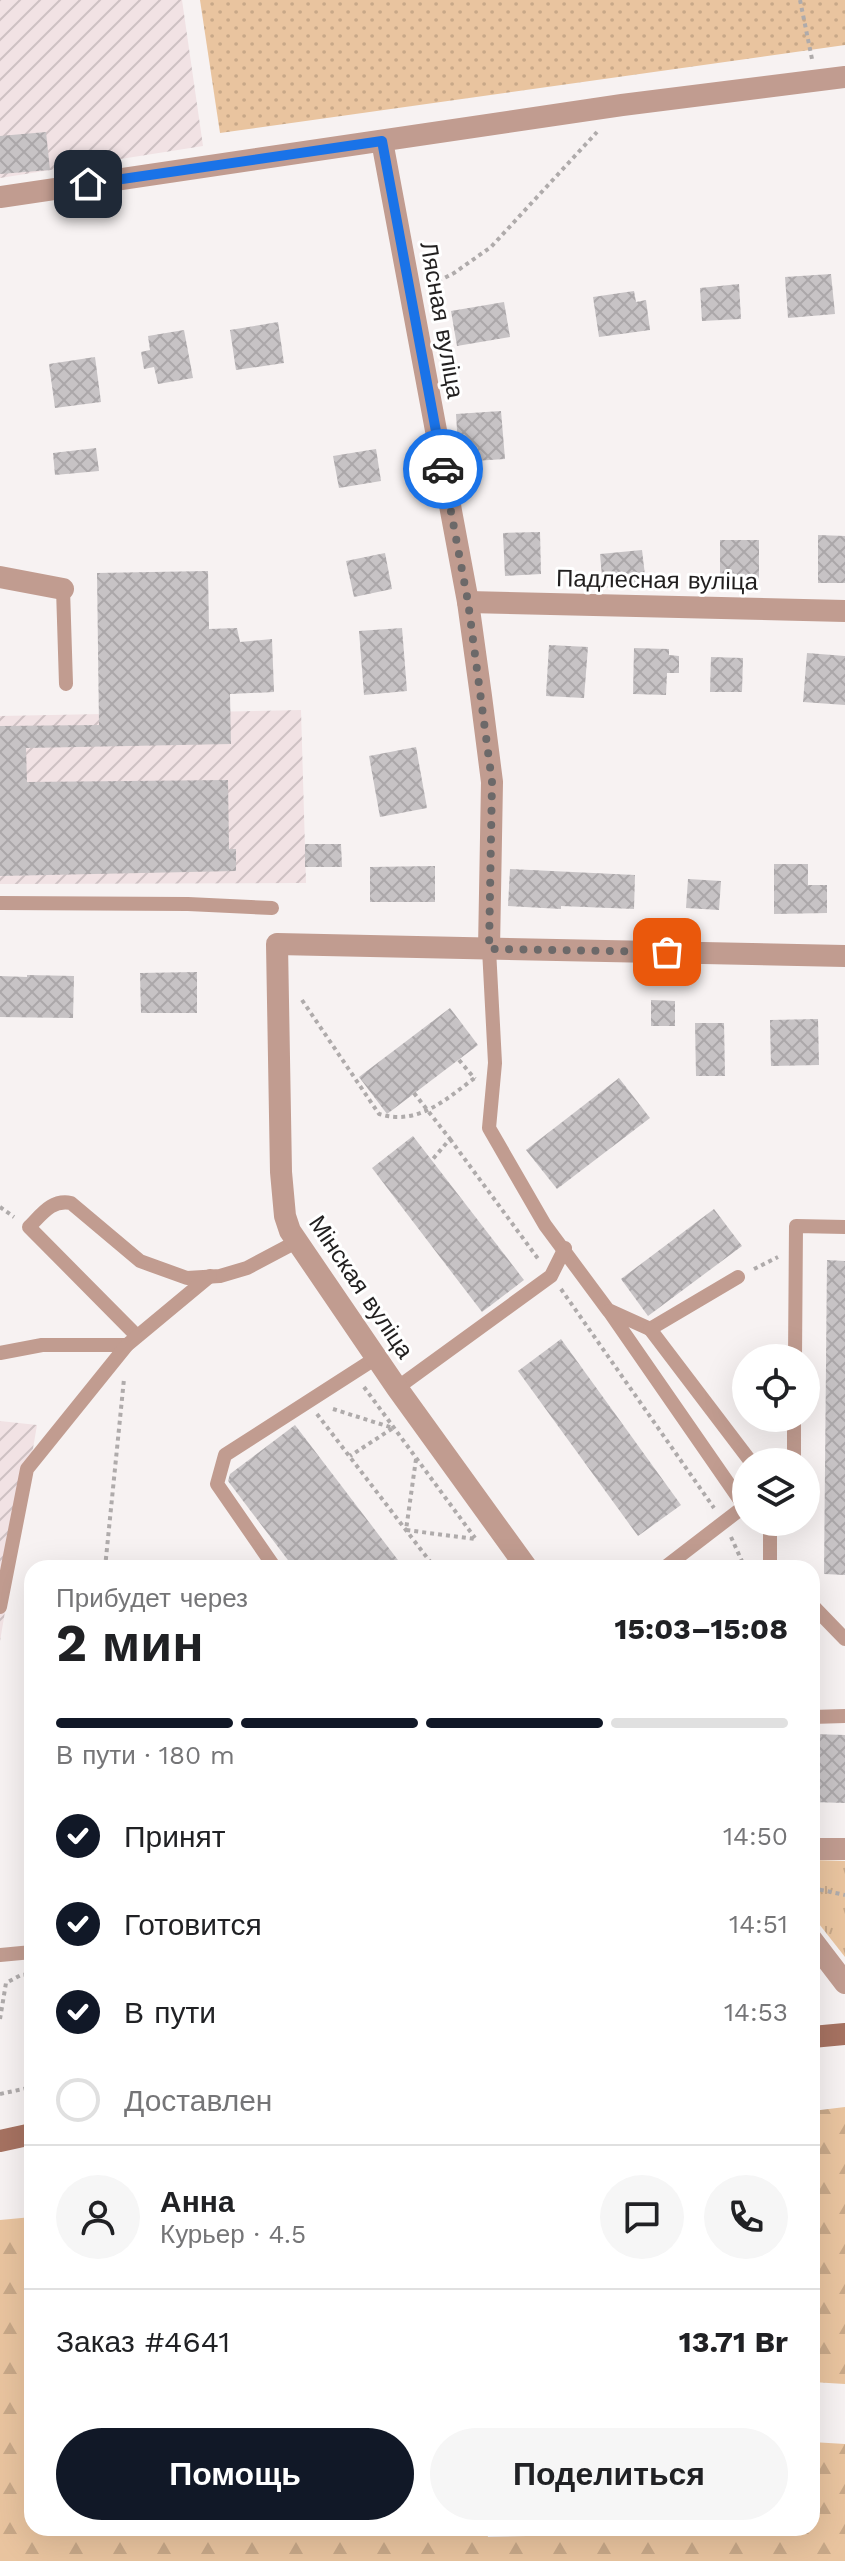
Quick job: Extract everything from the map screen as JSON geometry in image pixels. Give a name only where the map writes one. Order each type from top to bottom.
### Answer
[{"type":"main road","points":[[820,2036],[845,2034]]},
{"type":"main road","points":[[0,2141],[24,2136]]},
{"type":"street","points":[[0,197],[622,105],[845,77]]},
{"type":"street","name":"Лясная вуліца","points":[[382,141],[468,602],[492,782],[489,949]]},
{"type":"street","points":[[0,577],[63,589]]},
{"type":"street","name":"Падлесная вуліца","points":[[468,602],[845,611]]},
{"type":"street","name":"Мінская вуліца","points":[[489,949],[277,944],[281,1172],[285,1216],[296,1242],[521,1560]]},
{"type":"street","points":[[489,949],[845,956]]},
{"type":"street","points":[[820,1849],[845,1849]]},
{"type":"street","points":[[820,1950],[845,1983]]},
{"type":"lane","points":[[63,589],[66,684]]},
{"type":"lane","points":[[0,903],[188,904],[272,908]]},
{"type":"lane","points":[[489,949],[495,1063],[489,1128],[545,1225],[565,1248],[732,1487]]},
{"type":"lane","points":[[132,1340],[29,1227],[51,1206],[61,1201],[71,1203],[140,1261],[187,1278],[247,1268],[296,1242]]},
{"type":"lane","points":[[795,1344],[796,1226],[845,1227]]},
{"type":"lane","points":[[397,1388],[551,1276],[565,1248]]},
{"type":"lane","points":[[0,1607],[27,1469],[132,1340],[210,1276]]},
{"type":"lane","points":[[650,1329],[738,1277]]},
{"type":"lane","points":[[608,1310],[650,1329],[740,1448]]},
{"type":"lane","points":[[0,1353],[42,1345],[132,1340]]},
{"type":"lane","points":[[269,1560],[217,1484],[225,1455],[376,1358]]},
{"type":"lane","points":[[675,1560],[732,1517]]},
{"type":"lane","points":[[771,1536],[772,1560]]},
{"type":"lane","points":[[820,1613],[845,1639]]},
{"type":"lane","points":[[820,1717],[845,1716]]},
{"type":"lane","points":[[0,1955],[24,1953]]},
{"type":"path","points":[[800,0],[816,81]]},
{"type":"path","points":[[411,295],[454,273],[491,247],[622,105]]},
{"type":"path","points":[[301,1000],[379,1114],[390,1117],[429,1112],[495,1063]]},
{"type":"path","points":[[459,1060],[474,1078]]},
{"type":"path","points":[[414,1093],[551,1276],[724,1523],[741,1560]]},
{"type":"path","points":[[432,1160],[450,1139]]},
{"type":"path","points":[[738,1277],[796,1248]]},
{"type":"path","points":[[106,1560],[132,1340]]},
{"type":"path","points":[[353,1372],[483,1549]]},
{"type":"path","points":[[307,1402],[393,1428]]},
{"type":"path","points":[[307,1402],[429,1560]]},
{"type":"path","points":[[349,1456],[393,1428]]},
{"type":"path","points":[[406,1530],[416,1459]]},
{"type":"path","points":[[406,1530],[476,1540]]},
{"type":"path","points":[[820,1890],[845,1895]]},
{"type":"path","points":[[0,2019],[6,1983],[24,1975]]},
{"type":"path","points":[[0,2094],[24,2089]]},
{"type":"shaded area","points":[[0,0],[182,0],[203,146],[0,178]]},
{"type":"shaded area","points":[[301,710],[306,883],[0,884],[0,716]]},
{"type":"shaded area","points":[[0,1421],[37,1425],[0,1641]]},
{"type":"green space","points":[[200,0],[845,0],[845,45],[220,133]]},
{"type":"green space","points":[[820,1860],[845,1861],[845,1957],[820,1925]]},
{"type":"green space","points":[[845,2107],[845,2384],[820,2382],[820,2110]]},
{"type":"green space","points":[[24,2218],[24,2536],[820,2536],[820,2442],[845,2444],[845,2561],[0,2561],[0,2220]]},
{"type":"building","points":[[46,132],[50,170],[0,174],[0,136]]},
{"type":"building","points":[[831,274],[835,314],[788,318],[785,277]]},
{"type":"building","points":[[739,284],[741,319],[702,321],[700,288]]},
{"type":"building","points":[[634,291],[636,302],[646,300],[650,330],[599,337],[593,297]]},
{"type":"building","points":[[504,302],[510,337],[457,346],[451,311]]},
{"type":"building","points":[[278,322],[284,363],[236,370],[230,330]]},
{"type":"building","points":[[184,330],[193,378],[158,384],[154,367],[144,369],[141,352],[150,350],[148,336]]},
{"type":"building","points":[[95,357],[101,402],[55,408],[49,364]]},
{"type":"building","points":[[501,411],[505,459],[459,462],[456,414]]},
{"type":"building","points":[[96,448],[99,471],[55,475],[53,453]]},
{"type":"building","points":[[376,449],[381,481],[339,488],[333,456]]},
{"type":"building","points":[[540,532],[541,574],[505,576],[503,533]]},
{"type":"building","points":[[818,535],[845,536],[845,583],[818,583]]},
{"type":"building","points":[[720,540],[759,540],[759,584],[720,584]]},
{"type":"building","points":[[642,550],[646,584],[603,588],[600,554]]},
{"type":"building","points":[[385,553],[392,589],[354,597],[346,561]]},
{"type":"building","points":[[208,571],[209,629],[237,628],[240,642],[272,639],[274,692],[230,694],[231,744],[26,748],[27,782],[228,780],[229,849],[236,849],[236,871],[0,876],[0,726],[99,725],[97,573]]},
{"type":"building","points":[[402,628],[407,691],[364,695],[359,631]]},
{"type":"building","points":[[549,645],[588,647],[584,698],[546,696]]},
{"type":"building","points":[[634,648],[669,649],[669,655],[679,656],[679,673],[667,673],[666,695],[633,694]]},
{"type":"building","points":[[807,653],[845,656],[845,705],[803,702]]},
{"type":"building","points":[[711,657],[743,658],[742,692],[710,692]]},
{"type":"building","points":[[416,747],[427,808],[380,817],[369,756]]},
{"type":"building","points":[[305,844],[341,844],[342,867],[305,867]]},
{"type":"building","points":[[774,864],[808,864],[808,885],[827,885],[827,913],[774,914]]},
{"type":"building","points":[[435,866],[435,902],[370,902],[370,867]]},
{"type":"building","points":[[510,869],[635,875],[634,909],[508,906]]},
{"type":"building","points":[[688,879],[721,881],[719,910],[686,908]]},
{"type":"building","points":[[197,972],[197,1013],[141,1013],[140,973]]},
{"type":"building","points":[[0,976],[74,976],[73,1018],[0,1017]]},
{"type":"building","points":[[651,1000],[675,1001],[675,1026],[651,1026]]},
{"type":"building","points":[[450,1008],[478,1045],[387,1114],[359,1077]]},
{"type":"building","points":[[818,1019],[819,1065],[771,1066],[770,1020]]},
{"type":"building","points":[[695,1023],[724,1023],[725,1076],[696,1076]]},
{"type":"building","points":[[619,1078],[650,1118],[557,1189],[526,1150]]},
{"type":"building","points":[[413,1136],[524,1280],[482,1312],[372,1168]]},
{"type":"building","points":[[714,1209],[742,1246],[648,1316],[621,1279]]},
{"type":"building","points":[[827,1260],[845,1261],[845,1575],[824,1574]]},
{"type":"building","points":[[561,1339],[681,1505],[638,1536],[518,1371]]},
{"type":"building","points":[[295,1425],[398,1560],[288,1560],[228,1481],[230,1474]]},
{"type":"building","points":[[820,1734],[845,1735],[845,1803],[820,1802]]},
{"type":"way so far","points":[[443,469],[468,602],[492,782],[489,949],[667,952]]},
{"type":"route","points":[[88,184],[382,141],[443,469]]}]
